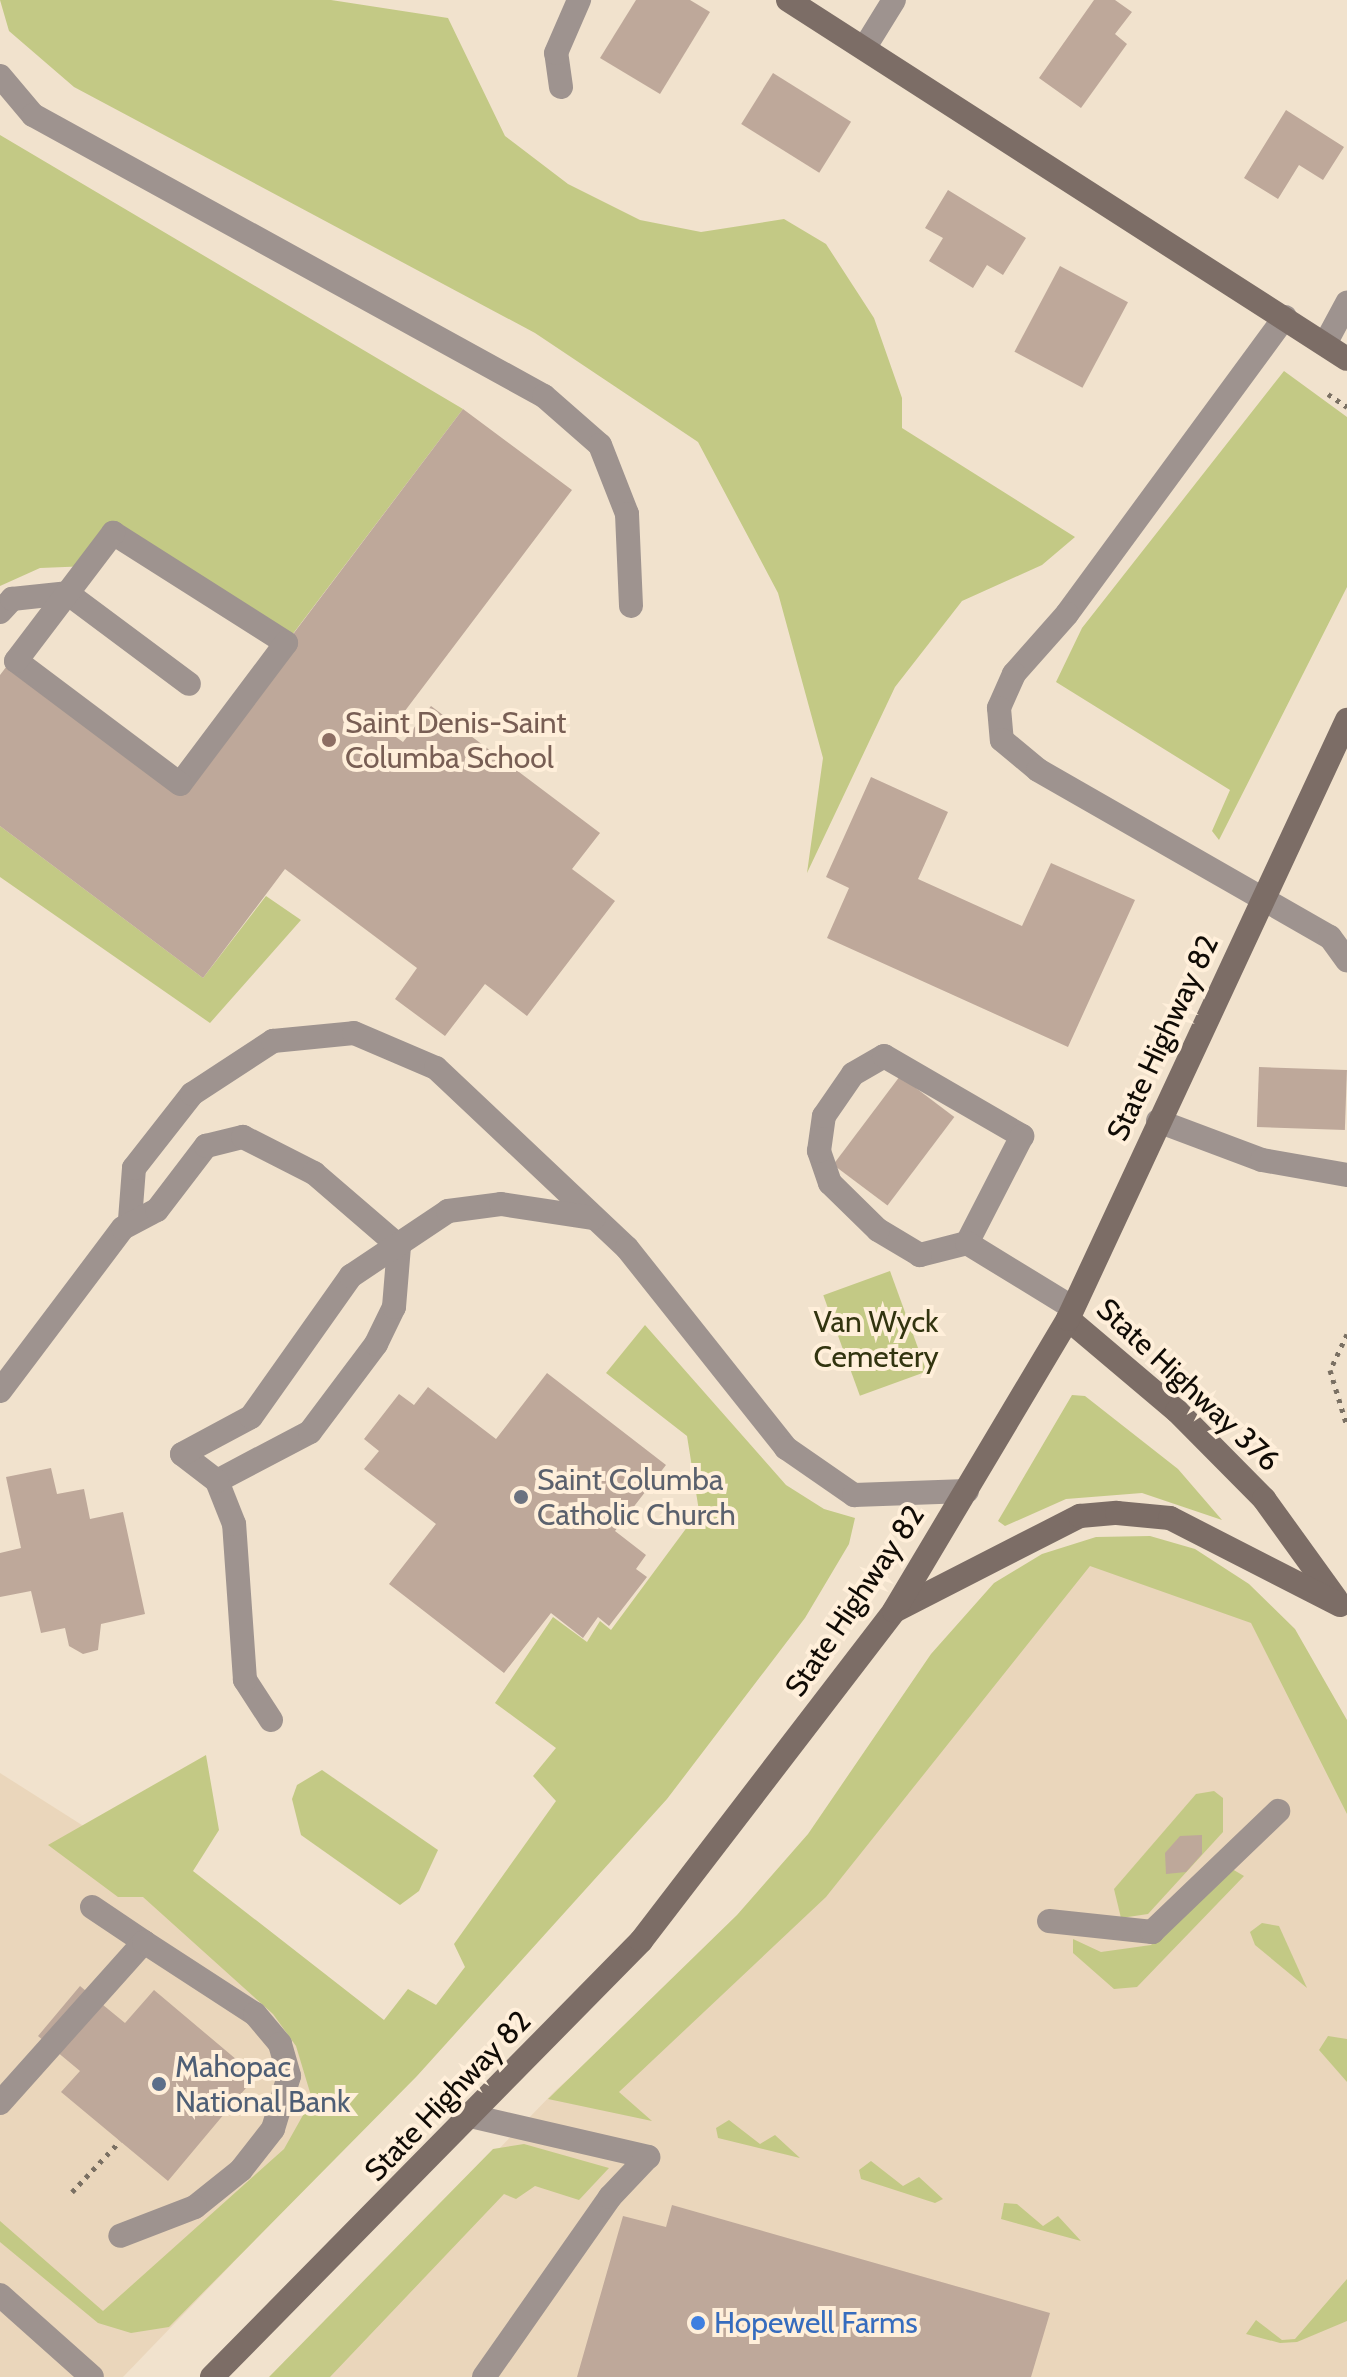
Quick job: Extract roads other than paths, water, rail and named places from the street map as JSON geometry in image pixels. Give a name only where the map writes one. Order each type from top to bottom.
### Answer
[{"type":"main road","points":[[788,0],[1347,359]]},
{"type":"main road","name":"State Highway 82","points":[[212,2377],[475,2117],[641,1941],[894,1611],[1070,1313],[1347,720]]},
{"type":"main road","name":"State Highway 376","points":[[1070,1313],[1177,1411],[1264,1499],[1344,1611]]},
{"type":"main road","points":[[894,1611],[1054,1528],[1117,1513],[1170,1518],[1344,1611]]},
{"type":"street","points":[[561,87],[556,53],[579,0]]},
{"type":"street","points":[[865,47],[894,0]]},
{"type":"street","points":[[0,76],[33,115],[544,396],[600,445],[627,514],[631,606]]},
{"type":"street","points":[[1325,344],[1347,303]]},
{"type":"street","points":[[1285,317],[1067,614],[1014,674],[999,708],[1002,740],[1038,770],[1330,937],[1347,960]]},
{"type":"street","points":[[113,533],[286,643],[180,784],[16,661],[67,593],[113,533]]},
{"type":"street","points":[[0,612],[12,599],[67,593],[189,684]]},
{"type":"street","points":[[130,1220],[134,1168],[192,1094],[273,1041],[354,1033],[436,1068],[627,1248],[786,1448],[854,1495],[967,1491]]},
{"type":"street","points":[[967,1243],[1022,1136],[884,1056],[853,1074],[824,1116],[819,1151],[830,1183],[878,1230],[920,1255],[967,1243],[1070,1313]]},
{"type":"street","points":[[1158,1121],[1262,1160],[1347,1175]]},
{"type":"street","points":[[0,1391],[130,1220],[157,1210],[206,1146],[243,1137],[314,1173],[399,1246]]},
{"type":"street","points":[[271,1720],[245,1680],[234,1524],[217,1481],[182,1454],[251,1417],[351,1276],[448,1211],[501,1204],[594,1218]]},
{"type":"street","points":[[217,1481],[310,1432],[388,1319],[399,1246]]},
{"type":"street","points":[[1049,1921],[1152,1932],[1278,1811]]},
{"type":"street","points":[[92,1907],[144,1942],[170,1954],[255,2014],[280,2044],[289,2076],[273,2129],[241,2170],[195,2207],[120,2236]]},
{"type":"street","points":[[0,2103],[144,1942]]},
{"type":"street","points":[[475,2117],[648,2157],[610,2197],[484,2377]]},
{"type":"street","points":[[0,2295],[92,2377]]},
{"type":"place","name":"Saint Denis-Saint Columba School","points":[[329,740]]},
{"type":"place","name":"Saint Columba Catholic Church","points":[[521,1497]]},
{"type":"place","name":"Mahopac National Bank","points":[[159,2084]]},
{"type":"place","name":"Hopewell Farms","points":[[698,2323]]},
{"type":"park label","name":"Van Wyck Cemetery","points":[[876,1339]]}]
